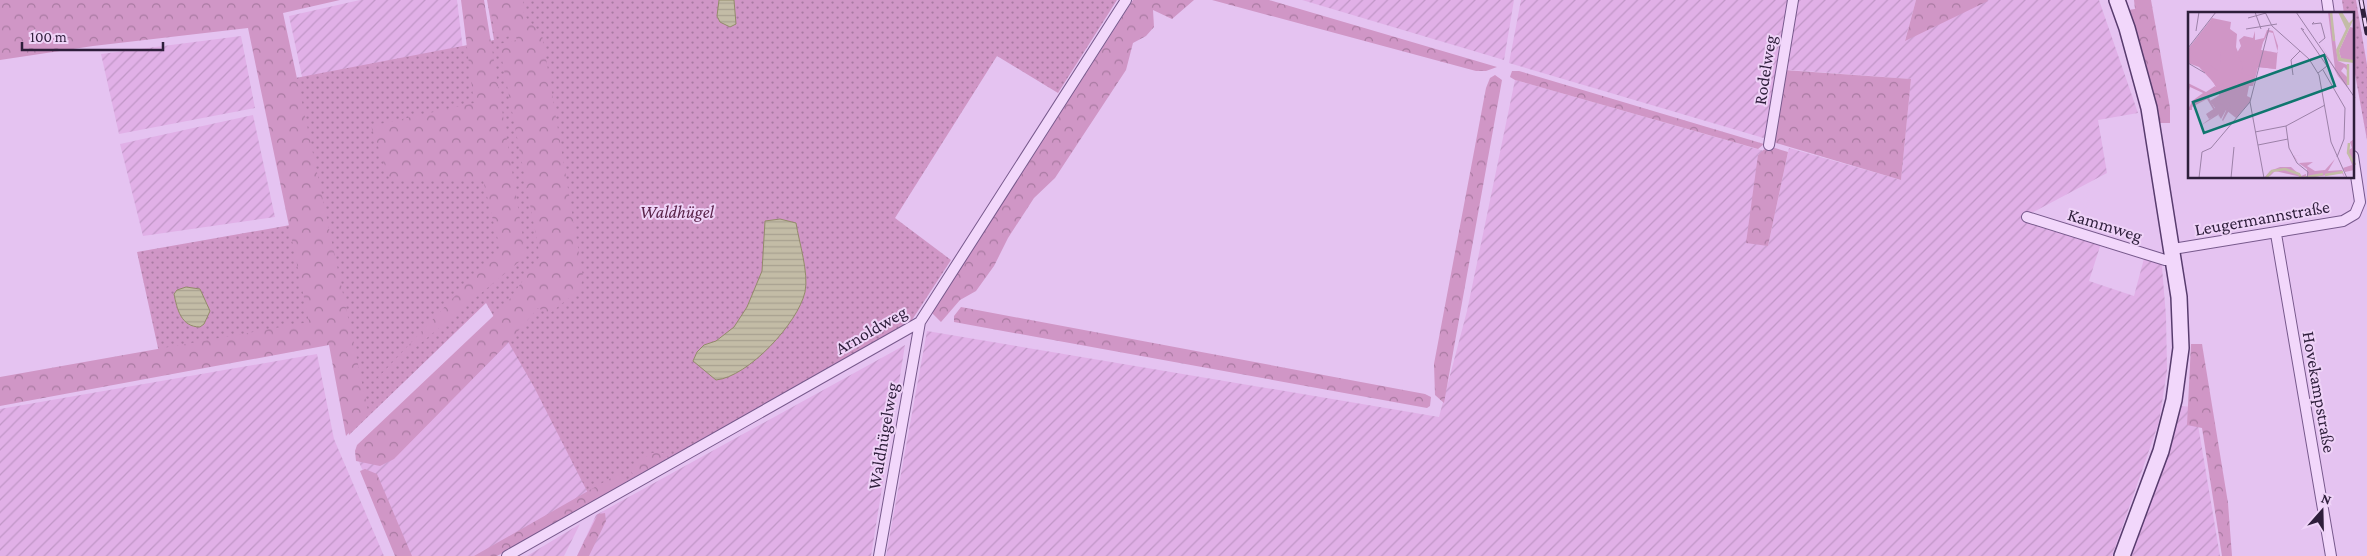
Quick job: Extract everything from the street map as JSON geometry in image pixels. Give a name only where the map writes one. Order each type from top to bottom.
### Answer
[{"type":"street","name":"Arnoldweg","points":[[507,556],[920,322],[1126,0]]},
{"type":"street","name":"Rodelweg","points":[[1770,145],[1793,0]]},
{"type":"street","points":[[2117,0],[2127,28],[2149,108],[2180,297],[2181,348],[2174,400],[2161,451],[2122,556]]},
{"type":"street","name":"Leugermannstraße","points":[[2174,254],[2343,221],[2355,214],[2360,202],[2354,163]]},
{"type":"street","name":"Kammweg","points":[[2027,217],[2165,260],[2174,254]]},
{"type":"street","name":"Hovekampstraße","points":[[2276,234],[2331,556]]},
{"type":"street","name":"Waldhügelweg","points":[[879,556],[920,322]]},
{"type":"shaded area","points":[[360,0],[457,0],[469,100],[368,381],[289,16]]},
{"type":"shaded area","points":[[719,0],[734,0],[736,24],[730,27],[720,22],[717,16]]},
{"type":"shaded area","points":[[1302,0],[1514,0],[1504,60]]},
{"type":"shaded area","points":[[1521,0],[1916,0],[1905,40],[1987,0],[2099,0],[2138,113],[2098,120],[2107,173],[2028,215],[2103,237],[2089,281],[2134,296],[2146,251],[2161,255],[2166,316],[2167,370],[2159,422],[2112,556],[886,556],[927,331],[1439,417],[1467,311],[1515,80],[1764,151],[1758,155],[1768,246],[1789,148],[1901,180],[1911,79],[1778,69],[1767,139],[1509,63]]},
{"type":"shaded area","points":[[241,36],[255,108],[119,134],[101,54]]},
{"type":"shaded area","points":[[253,115],[275,217],[143,236],[120,144]]},
{"type":"shaded area","points":[[780,219],[796,223],[806,276],[805,292],[800,305],[782,333],[756,359],[729,377],[716,380],[693,361],[697,352],[704,345],[716,341],[734,327],[747,307],[762,271],[765,221]]},
{"type":"shaded area","points":[[186,287],[200,289],[210,311],[204,324],[200,327],[184,321],[179,311],[174,294],[177,290]]},
{"type":"shaded area","points":[[537,297],[621,474],[477,556],[399,556],[359,462]]},
{"type":"shaded area","points":[[905,345],[871,556],[577,556],[596,515]]},
{"type":"shaded area","points":[[317,354],[334,439],[384,556],[0,556],[0,409]]},
{"type":"shaded area","points":[[2180,406],[2195,407],[2220,556],[2129,556]]},
{"type":"shaded area","points":[[580,524],[564,556],[527,556]]},
{"type":"green space","points":[[0,0],[340,0],[283,13],[368,411],[346,436],[329,345],[0,406],[0,377],[309,322],[248,28],[93,46],[0,60]]},
{"type":"green space","points":[[461,0],[484,0],[526,256],[375,381],[500,248],[483,180],[390,180],[371,126],[474,103]]},
{"type":"green space","name":"Waldhügel","points":[[487,0],[1117,0],[1058,93],[997,56],[895,218],[951,260],[910,323],[592,501],[534,387],[486,303],[349,435],[330,328],[160,357],[137,252],[313,221],[285,80],[494,40]]},
{"type":"green space","points":[[488,0],[523,0],[524,15],[542,35],[583,277],[580,289],[549,314],[538,308],[505,346],[394,459],[380,466],[356,461],[355,451],[357,445],[507,303],[540,256],[499,44],[517,40],[516,34],[503,38],[496,36]]},
{"type":"green space","points":[[1133,0],[1194,0],[1172,19],[1153,10],[1154,27],[1146,36],[1133,43],[1126,70],[1055,178],[1034,198],[1008,238],[994,266],[976,291],[960,300],[941,322],[932,313],[936,306]]},
{"type":"green space","points":[[1212,0],[1269,0],[1497,67],[1486,71],[1476,71]]},
{"type":"green space","points":[[1916,0],[1987,0],[1988,1],[1905,41]]},
{"type":"green space","points":[[2134,0],[2151,0],[2170,108],[2170,123],[2158,123],[2128,10],[2135,9]]},
{"type":"green space","points":[[2342,0],[2356,0],[2367,65],[2367,140],[2354,68],[2354,12],[2344,12]]},
{"type":"green space","points":[[1784,70],[1911,79],[1901,180],[1776,143],[1772,139]]},
{"type":"green space","points":[[1512,71],[1519,71],[1764,144],[1758,149],[1515,80],[1510,77]]},
{"type":"green space","points":[[1495,75],[1502,80],[1444,403],[1435,395],[1434,364],[1486,88],[1490,78]]},
{"type":"green space","points":[[1768,146],[1788,152],[1768,246],[1746,243],[1758,155]]},
{"type":"green space","points":[[961,307],[1425,394],[1431,397],[1430,406],[1427,408],[954,322],[954,316]]},
{"type":"green space","points":[[2191,344],[2202,344],[2228,503],[2232,556],[2222,556],[2202,428],[2187,425]]},
{"type":"green space","points":[[652,453],[663,453],[669,459],[636,479],[629,468]]},
{"type":"green space","points":[[365,469],[377,474],[412,556],[395,556],[360,471]]},
{"type":"green space","points":[[618,474],[622,475],[626,483],[497,556],[474,556]]},
{"type":"green space","points":[[605,513],[606,521],[589,556],[577,556],[598,514]]},
{"type":"railway","points":[[2361,0],[2367,33]]}]
